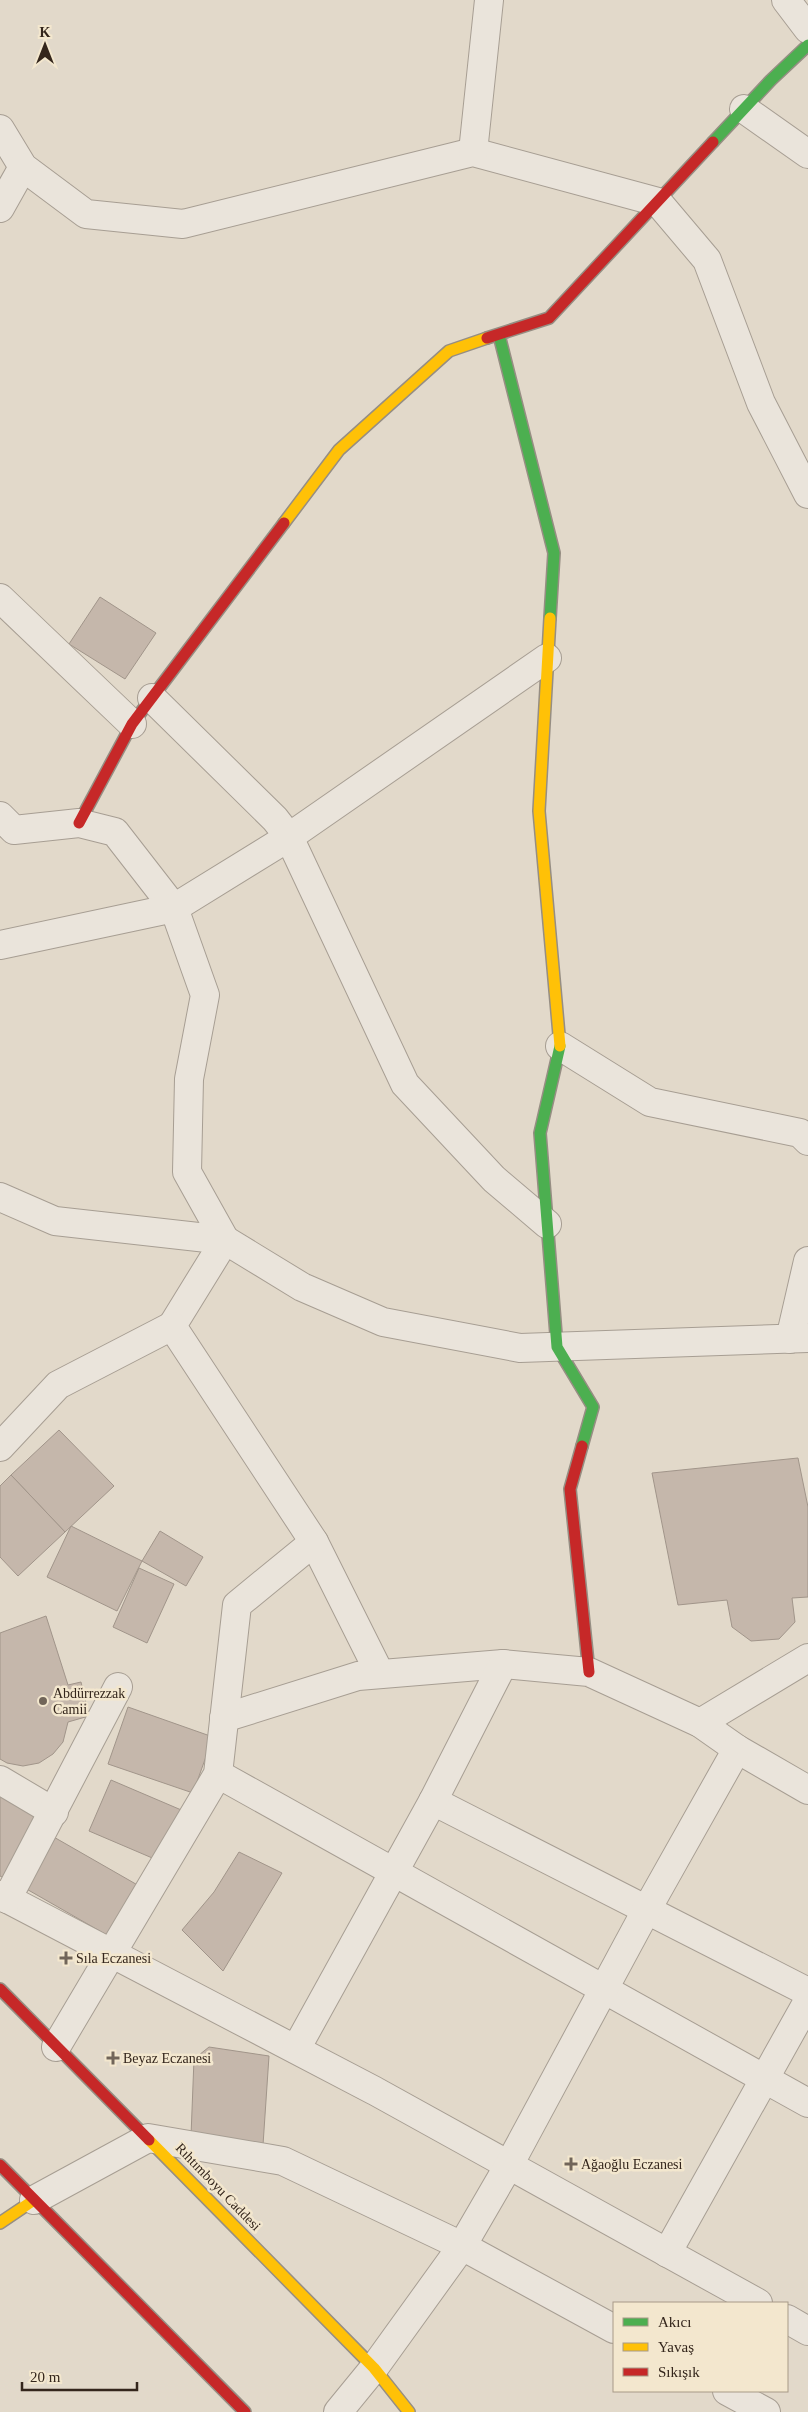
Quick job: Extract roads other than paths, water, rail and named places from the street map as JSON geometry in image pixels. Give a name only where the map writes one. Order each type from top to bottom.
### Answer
[{"type":"street","points":[[473,152],[489,0]]},
{"type":"street","points":[[786,0],[808,29]]},
{"type":"street","points":[[79,823],[132,724],[339,450],[449,351],[549,318],[744,109],[808,44]]},
{"type":"street","points":[[744,109],[808,154]]},
{"type":"street","points":[[0,129],[22,167],[86,214],[183,224],[473,152],[658,202],[707,260],[761,403],[808,494]]},
{"type":"street","points":[[0,208],[22,167]]},
{"type":"street","points":[[499,335],[554,553],[539,811],[560,1046],[540,1134],[557,1347],[593,1406],[570,1489],[589,1672]]},
{"type":"street","points":[[0,598],[132,724]]},
{"type":"street","points":[[0,945],[174,908],[289,837],[547,658]]},
{"type":"street","points":[[152,698],[275,819],[289,837],[405,1084],[494,1180],[547,1224]]},
{"type":"street","points":[[0,816],[14,830],[79,823],[115,832],[174,908],[205,995],[189,1079],[187,1172],[226,1240]]},
{"type":"street","points":[[560,1046],[650,1102],[800,1134],[808,1140]]},
{"type":"street","points":[[0,1197],[56,1221],[226,1240],[302,1287],[383,1322],[520,1348],[799,1338],[808,1261]]},
{"type":"street","points":[[0,1447],[58,1385],[172,1326],[226,1240]]},
{"type":"street","points":[[172,1326],[314,1542],[380,1674]]},
{"type":"street","points":[[56,2047],[218,1774],[237,1605],[314,1542]]},
{"type":"street","points":[[700,1723],[808,1658]]},
{"type":"street","points":[[224,1718],[358,1676],[504,1664],[589,1672],[700,1723],[737,1749],[808,1790]]},
{"type":"street","points":[[296,2049],[433,1801],[504,1664]]},
{"type":"street","points":[[118,1687],[54,1812],[4,1897],[296,2049],[756,2302]]},
{"type":"street","points":[[338,2412],[374,2368],[462,2246],[509,2165],[603,1989],[737,1749]]},
{"type":"street","points":[[218,1774],[808,2103]]},
{"type":"street","points":[[0,1780],[54,1812]]},
{"type":"street","points":[[433,1801],[808,1992]]},
{"type":"street","name":"Rıhtımboyu Caddesi","points":[[0,1989],[374,2368],[409,2412]]},
{"type":"street","points":[[667,2253],[808,2001]]},
{"type":"street","points":[[0,2223],[34,2200],[148,2138],[283,2161],[462,2246],[613,2328]]},
{"type":"street","points":[[0,2164],[245,2412]]},
{"type":"street","points":[[788,2320],[808,2331]]},
{"type":"street","points":[[729,2392],[766,2412]]},
{"type":"place","name":"Abdürrezzak Camii","points":[[43,1701]]},
{"type":"place","name":"Sıla Eczanesi","points":[[66,1958]]},
{"type":"place","name":"Beyaz Eczanesi","points":[[113,2058]]},
{"type":"place","name":"Ağaoğlu Eczanesi","points":[[571,2164]]}]
